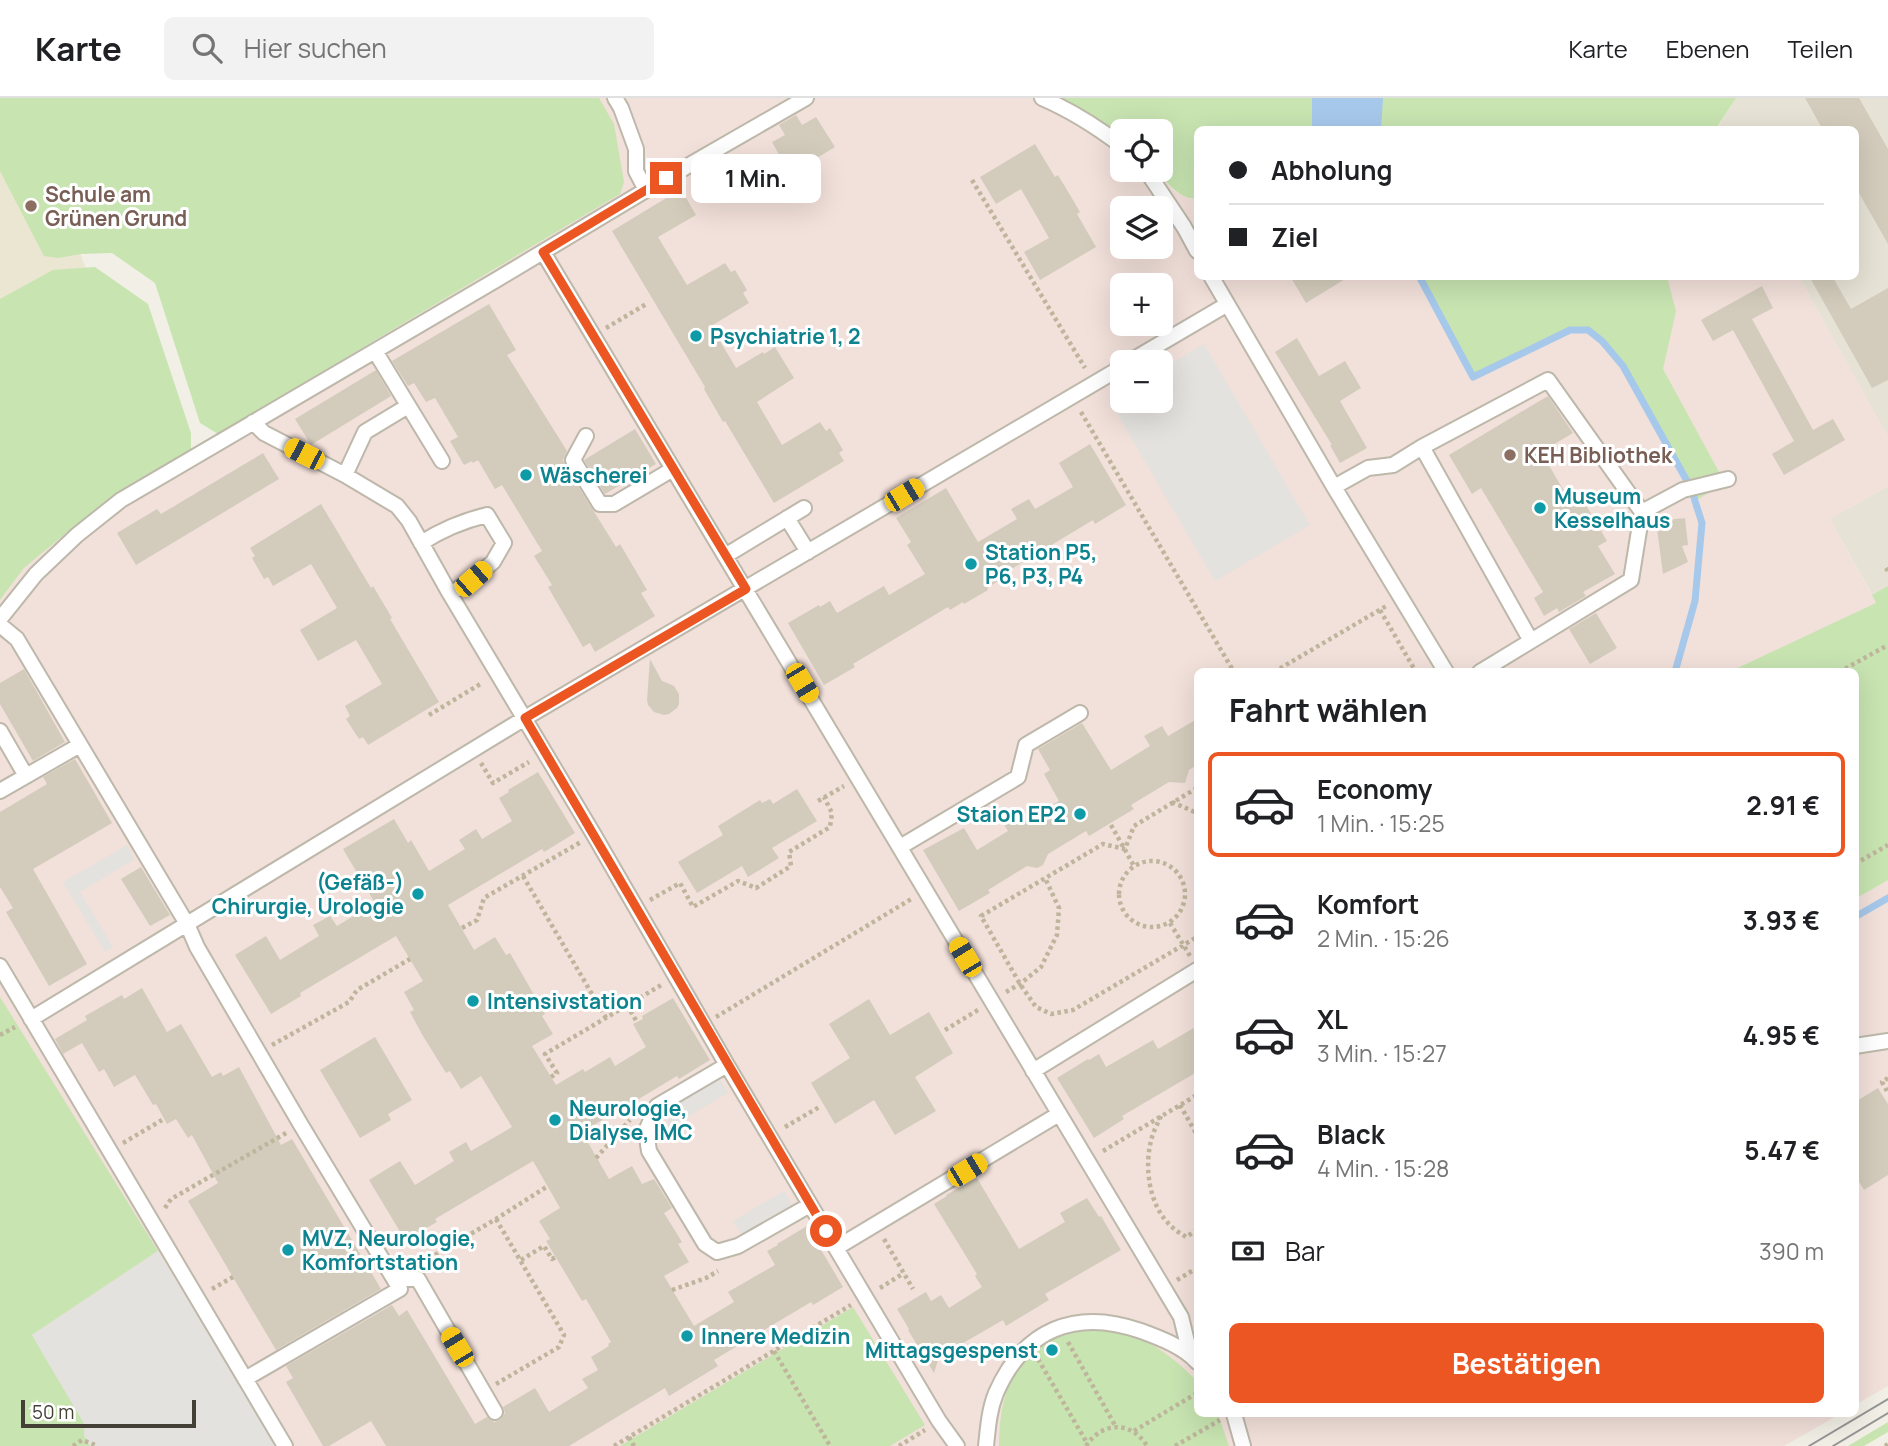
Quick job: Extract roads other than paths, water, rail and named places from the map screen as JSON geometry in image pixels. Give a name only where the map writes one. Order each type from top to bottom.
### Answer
[{"type":"lane","points":[[615,98],[636,149],[636,171],[646,190]]},
{"type":"lane","points":[[0,618],[36,574],[77,535],[121,500],[806,98]]},
{"type":"lane","points":[[1042,98],[1110,137]]},
{"type":"lane","points":[[1154,182],[1194,245]]},
{"type":"lane","points":[[543,252],[1181,1317],[1193,1358]]},
{"type":"lane","points":[[1213,280],[1444,668]]},
{"type":"lane","points":[[1149,350],[1226,305]]},
{"type":"lane","points":[[375,351],[442,461]]},
{"type":"lane","points":[[32,1018],[525,718],[1110,374]]},
{"type":"lane","points":[[1334,487],[1368,468],[1393,465],[1548,380],[1642,512],[1631,580],[1487,668]]},
{"type":"lane","points":[[345,475],[365,432],[408,406]]},
{"type":"lane","points":[[253,422],[264,433],[345,475],[397,506],[409,521],[769,1137],[939,1421],[957,1446]]},
{"type":"lane","points":[[586,436],[573,460],[600,504],[614,505],[673,468]]},
{"type":"lane","points":[[1422,447],[1531,641]]},
{"type":"lane","points":[[1642,512],[1682,489],[1728,479]]},
{"type":"lane","points":[[725,556],[804,508]]},
{"type":"lane","points":[[421,543],[463,520],[487,515],[504,543],[493,562],[450,594]]},
{"type":"lane","points":[[787,518],[808,552]]},
{"type":"lane","points":[[0,625],[17,639],[400,1289],[246,1379]]},
{"type":"lane","points":[[900,847],[1018,777],[1026,745],[1080,713]]},
{"type":"lane","points":[[0,731],[26,776]]},
{"type":"lane","points":[[0,791],[80,745]]},
{"type":"lane","points":[[1033,1071],[1194,963]]},
{"type":"lane","points":[[0,966],[285,1446]]},
{"type":"lane","points":[[1859,1045],[1888,1041]]},
{"type":"lane","points":[[727,1065],[657,1106],[646,1130],[649,1151],[705,1244],[718,1252],[738,1247],[810,1205]]},
{"type":"lane","points":[[836,1248],[1059,1114]]},
{"type":"lane","points":[[394,1279],[418,1279],[495,1412]]},
{"type":"lane","points":[[986,1446],[995,1395],[1009,1368],[1028,1344],[1042,1335],[1079,1323],[1100,1321],[1147,1334],[1193,1358]]},
{"type":"lane","points":[[1233,1417],[1243,1446]]},
{"type":"water","points":[[1312,98],[1383,98],[1381,126],[1312,126]]},
{"type":"waterway","points":[[1421,280],[1473,377],[1570,330],[1588,330],[1602,341],[1623,366],[1692,490],[1702,523],[1695,601],[1676,668]]},
{"type":"waterway","points":[[1859,915],[1888,898]]},
{"type":"tram line","points":[[1859,1416],[1888,1399]]},
{"type":"tram line","points":[[1833,1446],[1888,1413]]},
{"type":"tram line","points":[[1809,1446],[1858,1417]]},
{"type":"place","name":"Schule am Grünen Grund","points":[[31,206]]},
{"type":"place","name":"Psychiatrie 1, 2","points":[[696,336]]},
{"type":"place","name":"KEH Bibliothek","points":[[1510,455]]},
{"type":"place","name":"Wäscherei","points":[[526,475]]},
{"type":"place","name":"Museum Kesselhaus","points":[[1540,508]]},
{"type":"place","name":"Station P5, P6, P3, P4","points":[[971,564]]},
{"type":"place","name":"Staion EP2","points":[[1080,814]]},
{"type":"place","name":"(Gefäß-) Chirurgie, Urologie","points":[[418,894]]},
{"type":"place","name":"Intensivstation","points":[[473,1001]]},
{"type":"place","name":"Neurologie, Dialyse, IMC","points":[[555,1120]]},
{"type":"place","name":"MVZ, Neurologie, Komfortstation","points":[[288,1250]]},
{"type":"place","name":"Innere Medizin","points":[[687,1336]]},
{"type":"place","name":"Mittagsgespenst","points":[[1052,1350]]}]
